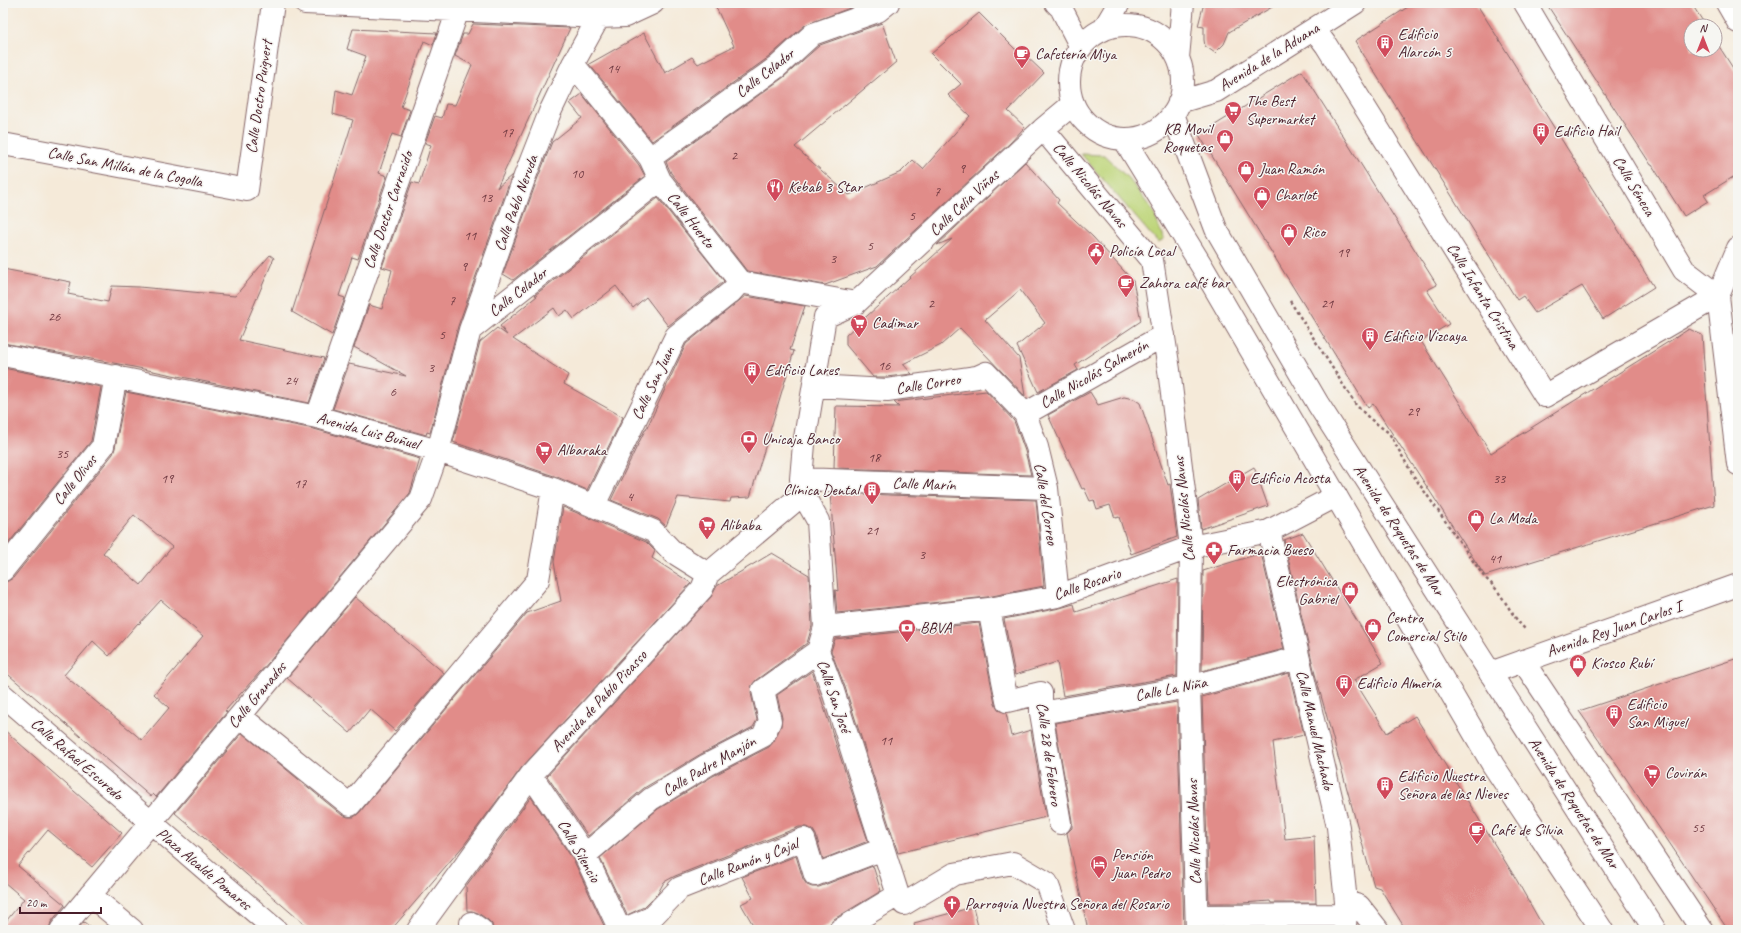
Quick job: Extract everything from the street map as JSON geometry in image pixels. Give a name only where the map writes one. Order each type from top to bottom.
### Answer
[{"type":"street","name":"Calle Doctro Puigvert","points":[[246,190],[273,3]]},
{"type":"street","points":[[305,3],[599,10],[625,16],[653,3]]},
{"type":"street","name":"Calle Celador","points":[[650,158],[777,68],[813,34],[878,11],[888,3]]},
{"type":"street","points":[[1056,3],[1061,8],[1081,47]]},
{"type":"street","points":[[1103,30],[1119,3]]},
{"type":"street","points":[[1178,58],[1183,3]]},
{"type":"street","name":"Avenida de la Aduana","points":[[1176,108],[1216,91],[1355,3]]},
{"type":"street","name":"Calle Séneca","points":[[1525,3],[1684,270],[1718,296]]},
{"type":"street","points":[[1727,3],[1738,22]]},
{"type":"street","name":"Calle Doctor Carracido","points":[[317,417],[458,6]]},
{"type":"street","name":"Calle Pablo Neruda","points":[[438,451],[470,330],[525,176],[550,112],[599,10]]},
{"type":"street","points":[[1120,25],[1138,26],[1154,32],[1168,44],[1178,58],[1182,72],[1182,87],[1176,108],[1160,128],[1143,136],[1124,139],[1108,136],[1093,129],[1081,118],[1073,104],[1069,89],[1069,74],[1073,59],[1081,47],[1087,40],[1103,30],[1120,25]]},
{"type":"street","name":"Calle Infanta Cristina","points":[[1314,29],[1545,396],[1718,296]]},
{"type":"street","name":"Calle Huerto","points":[[573,64],[650,158],[660,180],[740,282]]},
{"type":"street","name":"Calle Celia Viñas","points":[[814,386],[825,317],[856,303],[1043,129],[1073,104]]},
{"type":"street","name":"Avenida de Roquetas de Mar","points":[[1176,108],[1216,229],[1318,404],[1655,930]]},
{"type":"street","name":"Calle Nicolás Navas","points":[[1043,129],[1152,260],[1164,335],[1190,547],[1189,687],[1197,923]]},
{"type":"street","points":[[1124,139],[1203,268],[1493,765],[1602,930]]},
{"type":"street","name":"Calle San Millán de la Cogolla","points":[[3,144],[246,190]]},
{"type":"street","name":"Calle Celador","points":[[470,330],[660,180]]},
{"type":"street","points":[[1738,248],[1718,296],[1738,464]]},
{"type":"street","points":[[740,282],[856,303]]},
{"type":"street","name":"Calle San Juan","points":[[594,505],[676,336],[731,292],[740,282]]},
{"type":"street","name":"Calle Nicolás Salmerón","points":[[1025,414],[1164,335]]},
{"type":"street","name":"Avenida Luis Buñuel","points":[[3,355],[116,376],[317,417],[438,451],[553,489],[653,531],[674,552],[708,574]]},
{"type":"street","name":"Calle Correo","points":[[814,386],[887,390],[977,377],[986,373],[1025,414]]},
{"type":"street","name":"Calle Olivos","points":[[3,570],[103,446],[116,376]]},
{"type":"street","points":[[802,487],[804,444],[814,386]]},
{"type":"street","name":"Calle del Correo","points":[[1025,414],[1037,448],[1047,488],[1058,596]]},
{"type":"street","name":"Calle Granados","points":[[61,930],[421,499],[438,451]]},
{"type":"street","name":"Calle Marín","points":[[802,487],[1047,488]]},
{"type":"street","name":"Avenida de Pablo Picasso","points":[[418,930],[531,775],[702,589],[708,574],[802,487]]},
{"type":"street","name":"Calle San José","points":[[802,487],[818,521],[825,627],[818,651],[833,691],[898,895]]},
{"type":"street","points":[[240,716],[350,805],[538,580],[553,489]]},
{"type":"street","name":"Calle Rosario","points":[[825,627],[989,609],[1058,596],[1190,547],[1269,531],[1336,496]]},
{"type":"street","name":"Calle Manuel Machado","points":[[1269,531],[1338,827],[1345,916]]},
{"type":"street","name":"Avenida Rey Juan Carlos I","points":[[1490,673],[1738,585]]},
{"type":"street","name":"Calle 28 de Febrero","points":[[989,609],[1007,701],[1041,693],[1041,713],[1060,823]]},
{"type":"street","name":"Calle Padre Manjón","points":[[585,855],[651,799],[707,765],[763,736],[770,721],[763,690],[818,651]]},
{"type":"street","name":"Calle La Niña","points":[[1041,713],[1189,687],[1298,658]]},
{"type":"street","points":[[1523,661],[1702,930]]},
{"type":"street","name":"Calle Rafael Escuredo","points":[[3,695],[150,823]]},
{"type":"street","name":"Calle Silencio","points":[[531,775],[585,855],[621,930]]},
{"type":"street","name":"Plaza Alcalde Pomares","points":[[150,823],[276,930]]},
{"type":"street","name":"Calle Ramón y Cajal","points":[[621,930],[651,918],[680,888],[804,839],[815,875],[883,849]]},
{"type":"street","points":[[840,930],[898,895],[904,904],[954,874],[1013,863],[1047,883],[1064,930]]},
{"type":"street","points":[[90,895],[132,930]]},
{"type":"street","points":[[1197,923],[1345,916],[1359,906],[1378,930]]},
{"type":"path","points":[[1288,299],[1356,405],[1369,418],[1390,434],[1413,475],[1485,578],[1495,586],[1519,624],[1526,630]]},
{"type":"green space","points":[[1081,154],[1104,155],[1129,179],[1153,211],[1164,240],[1158,243]]},
{"type":"building","points":[[714,3],[863,3],[805,25],[769,57],[652,141],[589,64],[644,33],[665,73],[692,57],[698,64],[734,46]]},
{"type":"building","points":[[1204,3],[1279,3],[1229,32],[1224,44],[1215,53],[1205,46],[1204,27],[1198,26]]},
{"type":"building","points":[[1414,3],[1476,3],[1654,287],[1603,319],[1582,286],[1535,313],[1523,296],[1517,300],[1355,41]]},
{"type":"building","points":[[1546,3],[1691,3],[1701,18],[1683,18],[1683,58],[1723,58],[1723,53],[1738,76],[1738,174],[1704,195],[1708,201],[1684,216]]},
{"type":"building","points":[[979,13],[1019,53],[1021,51],[1044,73],[1008,111],[1025,127],[1010,143],[877,266],[825,285],[747,271],[671,173],[666,162],[784,77],[820,45],[882,23],[896,62],[795,147],[849,195],[901,172],[913,160],[923,169],[970,116],[948,95],[961,84],[931,54]]},
{"type":"building","points":[[473,24],[570,28],[497,188],[512,175],[458,326],[430,433],[427,432],[426,435],[333,409],[349,364],[406,376],[354,347],[369,305],[382,309],[392,270],[382,267],[412,182],[419,184],[431,145],[425,143],[435,116],[442,118],[446,104],[455,105],[472,65],[455,56],[463,34],[468,34]]},
{"type":"building","points":[[353,29],[437,33],[433,45],[424,41],[401,107],[410,110],[401,137],[392,134],[379,173],[387,176],[358,259],[352,257],[339,296],[345,298],[332,335],[292,312],[353,120],[333,114],[336,90],[352,95],[366,56],[347,49]]},
{"type":"building","points":[[1302,71],[1437,285],[1427,290],[1449,324],[1421,341],[1491,453],[1689,329],[1702,335],[1714,505],[1485,576],[1373,404],[1368,408],[1199,135]]},
{"type":"building","points":[[582,94],[639,165],[645,176],[513,280],[503,274],[537,180],[552,142],[582,118],[570,103]]},
{"type":"building","points":[[1025,162],[1059,200],[1057,203],[1093,237],[1133,281],[1141,321],[1075,365],[1078,370],[1038,392],[1017,346],[1045,323],[1020,290],[985,320],[1019,358],[1025,396],[960,328],[941,345],[903,364],[912,374],[873,377],[846,345],[846,335],[952,239],[937,245]]},
{"type":"building","points":[[658,198],[724,281],[722,283],[668,326],[646,297],[633,308],[616,286],[574,319],[567,310],[559,316],[554,308],[513,339],[568,375],[564,384],[623,417],[587,490],[557,477],[453,442],[480,342],[497,328],[507,335],[500,326],[537,296],[535,295]]},
{"type":"building","points":[[270,255],[274,258],[239,340],[324,358],[309,403],[119,364],[3,343],[3,269],[71,282],[68,294],[108,302],[112,286],[235,296]]},
{"type":"building","points":[[745,296],[805,306],[790,350],[794,351],[750,497],[731,498],[730,502],[678,497],[666,526],[658,519],[611,500],[646,430],[686,344]]},
{"type":"building","points":[[3,368],[101,387],[91,441],[3,550]]},
{"type":"building","points":[[986,391],[1014,421],[1025,451],[1031,475],[834,468],[836,406],[899,407],[894,402]]},
{"type":"building","points":[[126,392],[314,429],[420,459],[410,493],[269,662],[225,711],[227,712],[156,797],[153,794],[151,797],[3,670],[3,582],[13,578],[113,454]],"holes":[[[134,515],[172,547],[141,585],[103,553]],[[161,600],[203,636],[154,694],[169,708],[142,740],[64,675],[93,641],[109,656],[138,623],[139,624]]]},
{"type":"building","points":[[1090,392],[1098,405],[1124,397],[1134,399],[1140,403],[1168,485],[1170,484],[1177,537],[1131,554],[1119,517],[1115,518],[1110,505],[1097,509],[1094,500],[1090,501],[1084,488],[1082,489],[1048,415]]},
{"type":"building","name":"Edificio Acosta","points":[[1254,467],[1268,506],[1201,529],[1198,500]]},
{"type":"building","points":[[830,493],[1036,500],[1044,586],[987,597],[837,613],[835,590],[838,591]]},
{"type":"building","points":[[563,507],[646,542],[655,551],[652,558],[691,583],[522,767],[464,845],[391,930],[311,930],[175,813],[242,733],[342,815],[354,817],[359,813],[527,613],[561,601],[554,562]]},
{"type":"building","points":[[1303,533],[1383,663],[1354,680],[1387,733],[1415,716],[1516,879],[1545,930],[1406,930],[1380,888],[1374,886],[1315,674],[1284,540]]},
{"type":"building","points":[[772,553],[809,575],[812,626],[807,643],[756,680],[752,685],[751,693],[757,720],[753,727],[701,754],[644,788],[588,836],[547,776],[711,597],[717,586]]},
{"type":"building","points":[[1261,553],[1284,649],[1202,671],[1203,571]]},
{"type":"building","points":[[1178,579],[1177,676],[1063,696],[1057,662],[1015,675],[1004,619],[1074,604],[1076,612]]},
{"type":"building","points":[[355,597],[444,673],[395,731],[370,709],[350,733],[287,678]]},
{"type":"building","points":[[979,623],[995,704],[998,710],[1006,713],[1011,736],[1031,730],[1046,817],[898,853],[845,687],[831,651],[835,639]]},
{"type":"building","points":[[1738,658],[1738,930],[1728,930],[1579,711]]},
{"type":"building","points":[[812,671],[868,841],[823,859],[816,835],[813,830],[807,827],[799,827],[675,876],[664,882],[658,893],[644,907],[627,915],[600,858],[658,809],[713,776],[769,747],[774,741],[781,726],[782,718],[777,695]]},
{"type":"building","points":[[1289,673],[1304,735],[1273,742],[1285,839],[1314,836],[1316,903],[1271,903],[1270,901],[1209,903],[1202,697]]},
{"type":"building","points":[[1177,702],[1184,930],[1088,930],[1067,833],[1072,828],[1072,821],[1055,723]]},
{"type":"building","points":[[3,729],[122,833],[92,867],[48,830],[18,866],[65,905],[51,922],[49,930],[3,930],[3,925],[24,899],[4,882],[3,883]]},
{"type":"building","points":[[531,797],[574,861],[606,930],[493,930],[492,924],[488,920],[478,913],[467,911],[466,886]]},
{"type":"building","points":[[796,856],[803,879],[807,885],[819,887],[873,866],[881,891],[834,919],[829,925],[817,930],[756,930],[741,904],[753,898],[742,877]]},
{"type":"building","name":"Parroquia Nuestra Señora del Rosario","points":[[973,907],[979,930],[915,930],[914,923]]},
{"type":"building","points":[[84,922],[94,930],[77,930]]},
{"type":"building","points":[[1272,928],[1317,928],[1317,930],[1272,930]]},
{"type":"place","name":"Edificio Alarcón 5","points":[[1385,58]]},
{"type":"place","name":"Cafetería Miya","points":[[1022,69]]},
{"type":"place","name":"The Best Supermarket","points":[[1233,125]]},
{"type":"place","name":"Edificio Hail","points":[[1541,146]]},
{"type":"place","name":"KB Movil Roquetas","points":[[1225,153]]},
{"type":"place","name":"Juan Ramón","points":[[1246,184]]},
{"type":"place","name":"Kebab 3 Star","points":[[775,202]]},
{"type":"place","name":"Charlot","points":[[1262,210]]},
{"type":"place","name":"Rico","points":[[1289,247]]},
{"type":"place","name":"Policía Local","points":[[1096,266]]},
{"type":"place","name":"Zahora café bar","points":[[1126,298]]},
{"type":"place","name":"Cadimar","points":[[859,338]]},
{"type":"place","name":"Edificio Vizcaya","points":[[1370,351]]},
{"type":"place","name":"Edificio Lares","points":[[752,385]]},
{"type":"place","name":"Unicaja Banco","points":[[749,454]]},
{"type":"place","name":"Albaraka","points":[[544,465]]},
{"type":"place","name":"Edificio Acosta","points":[[1237,493]]},
{"type":"place","name":"Clínica Dental","points":[[872,505]]},
{"type":"place","name":"La Moda","points":[[1476,533]]},
{"type":"place","name":"Alibaba","points":[[707,540]]},
{"type":"place","name":"Farmacia Bueso","points":[[1214,565]]},
{"type":"place","name":"Electrónica Gabriel","points":[[1350,605]]},
{"type":"place","name":"Centro Comercial Stilo","points":[[1373,642]]},
{"type":"place","name":"BBVA","points":[[907,643]]},
{"type":"place","name":"Kiosco Rubí","points":[[1578,678]]},
{"type":"place","name":"Edificio Almería","points":[[1344,698]]},
{"type":"place","name":"Edificio San Miguel","points":[[1614,728]]},
{"type":"place","name":"Covirán","points":[[1652,788]]},
{"type":"place","name":"Edificio Nuestra Señora de las Nieves","points":[[1385,800]]},
{"type":"place","name":"Café de Silvia","points":[[1477,845]]},
{"type":"place","name":"Pensión Juan Pedro","points":[[1099,879]]},
{"type":"place","name":"Parroquia Nuestra Señora del Rosario","points":[[952,919]]}]
